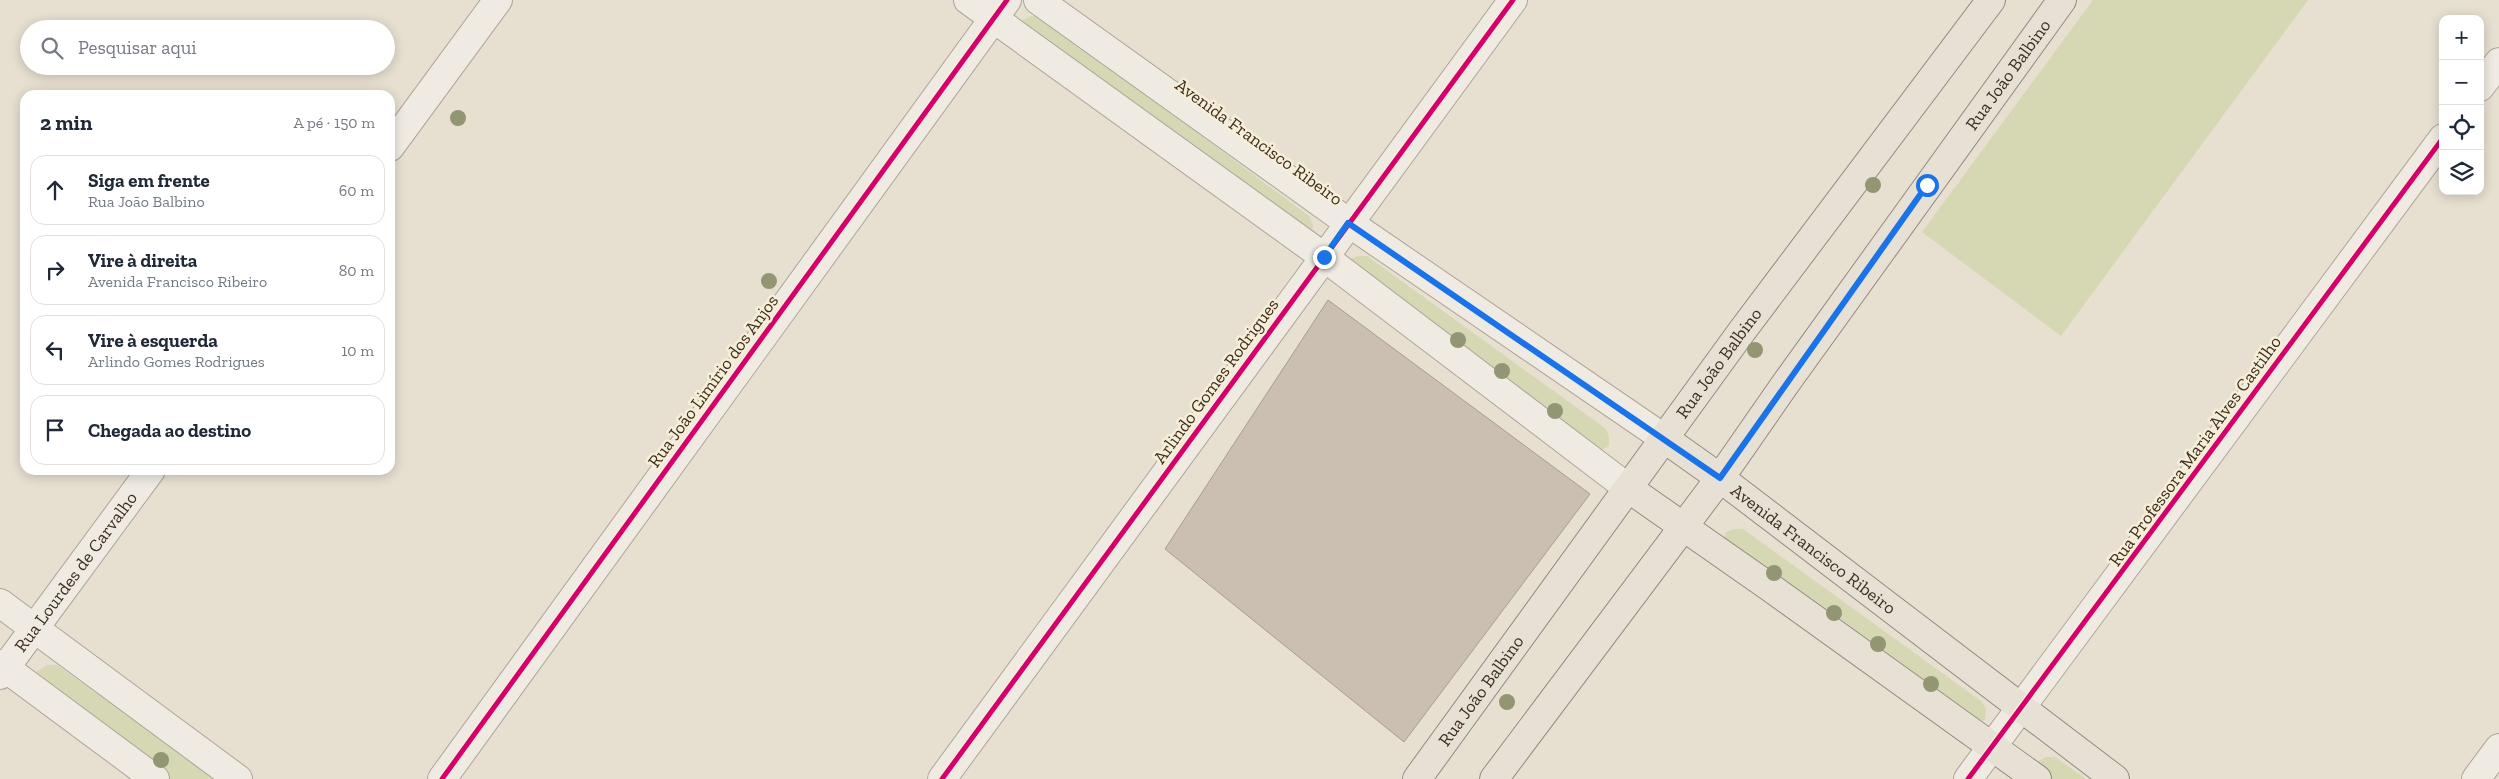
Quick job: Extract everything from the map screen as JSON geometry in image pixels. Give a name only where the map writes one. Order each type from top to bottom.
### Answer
[{"type":"main road","name":"Rua João Balbino","points":[[1417,779],[1742,331],[1991,0]]},
{"type":"main road","name":"Rua João Balbino","points":[[1494,779],[1720,478],[1791,375],[2062,0]]},
{"type":"main road","name":"Avenida Francisco Ribeiro","points":[[1665,439],[1720,478],[2115,779]]},
{"type":"main road","points":[[1628,488],[1772,588],[2037,779]]},
{"type":"street","points":[[395,140],[498,0]]},
{"type":"street","points":[[968,0],[1000,9],[1628,488]]},
{"type":"street","name":"Avenida Francisco Ribeiro","points":[[1038,0],[1348,223],[1665,439]]},
{"type":"street","name":"Arlindo Gomes Rodrigues","points":[[942,779],[1513,0]]},
{"type":"street","name":"Rua João Limírio dos Anjos","points":[[442,779],[1000,9]]},
{"type":"street","points":[[2484,82],[2499,62]]},
{"type":"street","name":"Rua Professora Maria Alves Castilho","points":[[1968,779],[2439,143]]},
{"type":"street","name":"Rua Lourdes de Carvalho","points":[[2,669],[35,628],[148,475]]},
{"type":"street","points":[[0,604],[238,779]]},
{"type":"street","points":[[2,669],[155,779]]},
{"type":"street","points":[[2476,779],[2499,748]]},
{"type":"green space","points":[[2093,0],[2308,0],[2061,336],[1922,232]]},
{"type":"green space","points":[[1031,16],[1042,17],[1309,216],[1313,225],[1312,235],[1020,22]]},
{"type":"green space","points":[[1357,256],[1367,256],[1605,428],[1609,436],[1609,446],[1600,451],[1349,260]]},
{"type":"green space","points":[[1733,529],[1743,529],[1981,701],[1986,709],[1985,720],[1976,724],[1724,544],[1725,533]]},
{"type":"green space","points":[[47,665],[57,665],[216,779],[162,779],[35,682],[36,672]]},
{"type":"green space","points":[[2046,757],[2055,757],[2086,779],[2040,779],[2036,771],[2037,762]]},
{"type":"building","points":[[1328,300],[1590,494],[1404,742],[1165,549]]},
{"type":"cycle path","points":[[442,779],[1007,0]]},
{"type":"cycle path","points":[[942,779],[1513,0]]},
{"type":"cycle path","points":[[1968,779],[2439,143]]},
{"type":"route","points":[[1324,257],[1348,223],[1720,478],[1927,185]]}]
